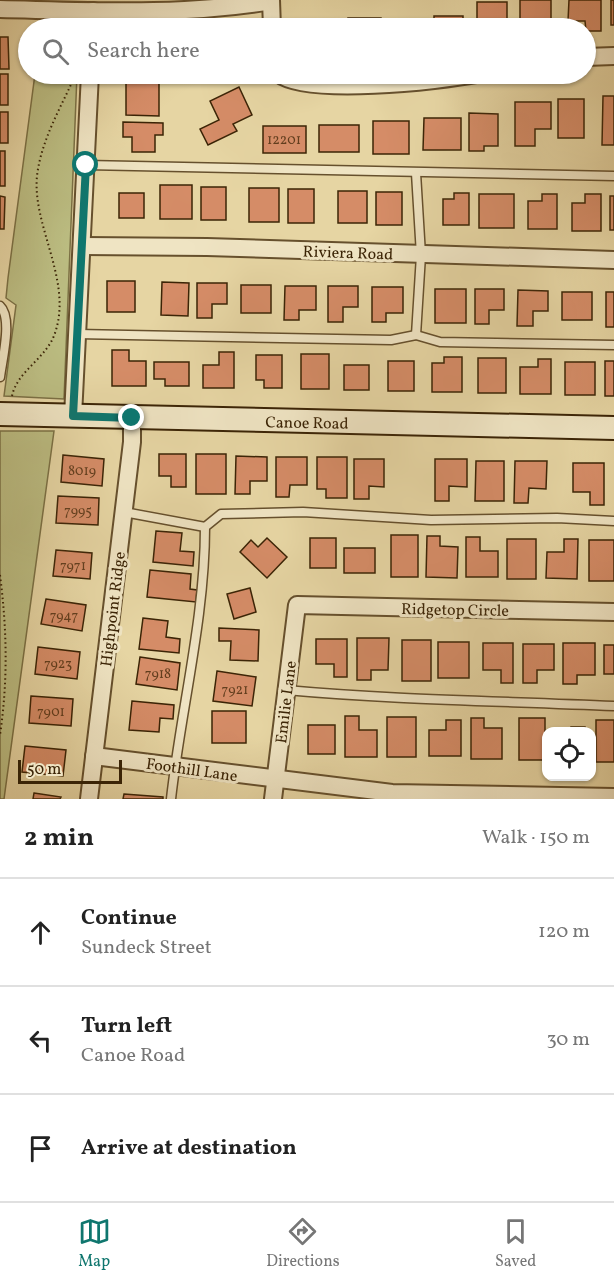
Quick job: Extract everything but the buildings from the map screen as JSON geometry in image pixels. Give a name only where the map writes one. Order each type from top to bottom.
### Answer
[{"type":"street","points":[[0,9],[44,5],[93,11],[206,10],[271,0],[272,18]]},
{"type":"street","points":[[93,11],[93,18]]},
{"type":"street","points":[[596,57],[614,56]]},
{"type":"street","points":[[73,416],[90,84]]},
{"type":"street","points":[[303,84],[356,84]]},
{"type":"street","name":"Riviera Road","points":[[83,246],[207,247],[614,260]]},
{"type":"street","name":"Canoe Road","points":[[3,414],[614,428]]},
{"type":"street","name":"Highpoint Ridge","points":[[89,799],[132,442],[132,418]]},
{"type":"street","name":"Ridgetop Circle","points":[[297,605],[614,612]]},
{"type":"street","name":"Emilie Lane","points":[[273,799],[297,605]]},
{"type":"street","name":"Foothill Lane","points":[[94,756],[392,793],[614,797]]},
{"type":"lane","points":[[86,165],[614,176]]},
{"type":"lane","points":[[416,173],[421,255],[416,335]]},
{"type":"lane","points":[[0,306],[6,313],[7,325],[0,377]]},
{"type":"lane","points":[[77,334],[391,340],[416,335],[440,342],[614,345]]},
{"type":"lane","points":[[124,512],[205,527],[221,514],[303,512],[431,520],[557,518],[614,522]]},
{"type":"lane","points":[[171,799],[205,556],[205,527]]},
{"type":"lane","points":[[286,690],[359,697],[499,704],[548,701],[614,706]]},
{"type":"path","points":[[3,414],[14,386],[44,353],[55,333],[58,285],[38,192],[37,176],[50,130],[71,84]]},
{"type":"path","points":[[0,575],[8,652],[0,735]]},
{"type":"green space","points":[[34,84],[77,84],[64,399],[4,396],[16,305],[6,298]]},
{"type":"green space","points":[[0,431],[54,431],[4,799],[0,799]]},
{"type":"route","points":[[86,165],[73,416],[132,418]]}]
